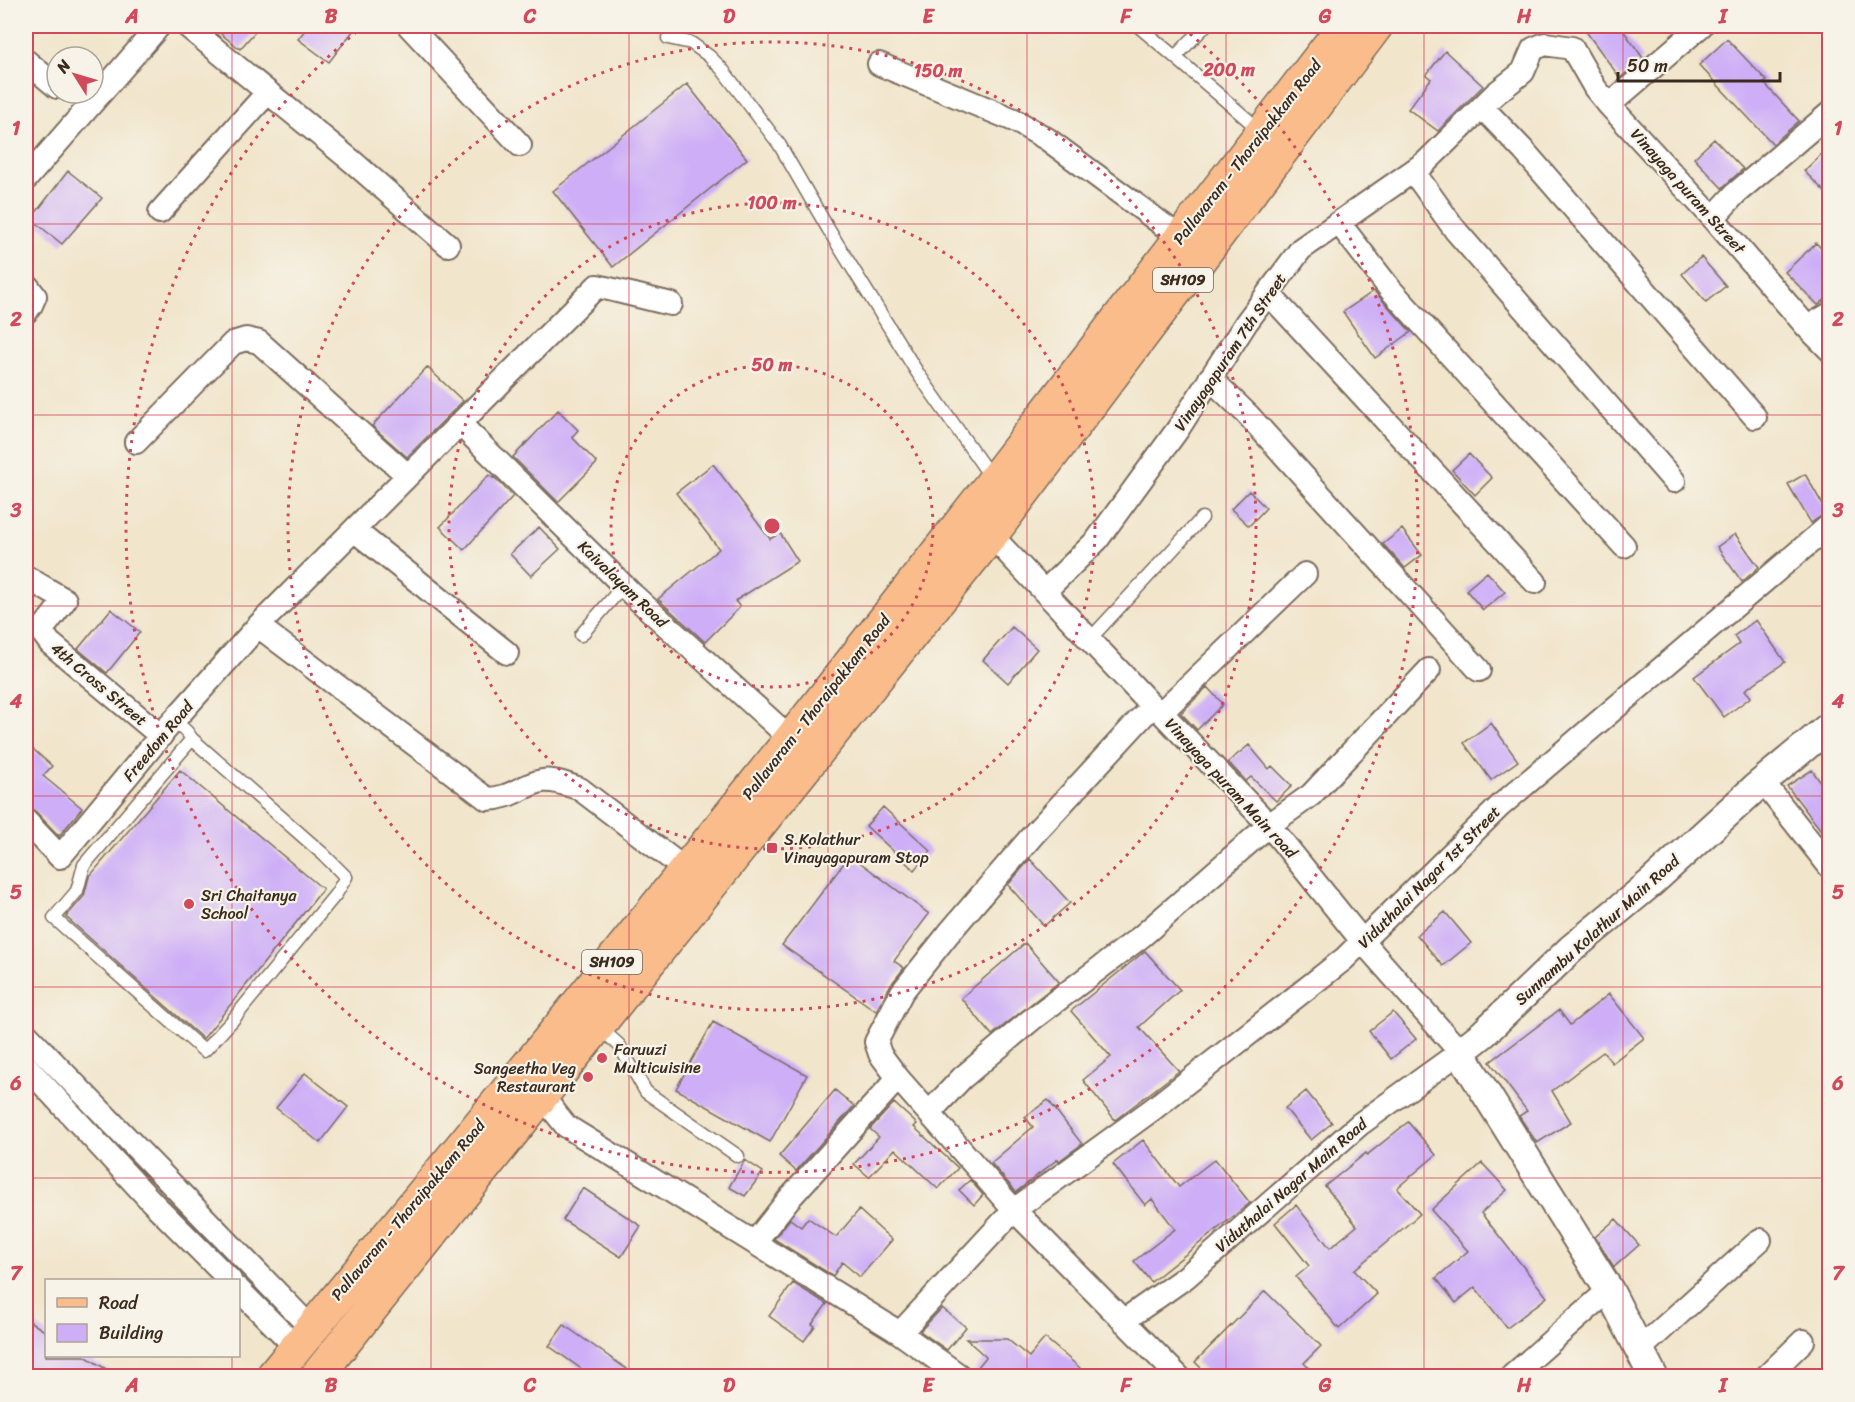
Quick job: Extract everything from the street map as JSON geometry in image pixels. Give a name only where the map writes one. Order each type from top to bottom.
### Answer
[{"type":"main road","name":"Pallavaram - Thoraipakkam Road","points":[[273,1377],[303,1337],[556,1054],[686,870],[791,739],[979,525],[994,481],[1344,26]]},
{"type":"main road","name":"Pallavaram - Thoraipakkam Road","points":[[317,1377],[542,1096],[556,1054],[598,1026],[979,525],[1376,26]]},
{"type":"street","points":[[26,178],[159,26]]},
{"type":"street","points":[[187,26],[353,162],[448,245]]},
{"type":"street","points":[[409,26],[520,145]]},
{"type":"street","points":[[1609,105],[1701,26]]},
{"type":"street","name":"Vinayaga puram Street","points":[[1545,44],[1572,48],[1595,88],[1609,105],[1830,350]]},
{"type":"street","name":"Vinayagapuram 7th Street","points":[[1045,591],[1097,540],[1178,429],[1246,322],[1301,249],[1413,171],[1523,72],[1533,49],[1545,44]]},
{"type":"street","points":[[26,61],[45,77]]},
{"type":"street","points":[[879,64],[1014,120],[1047,139],[1181,238]]},
{"type":"street","points":[[160,212],[268,92]]},
{"type":"street","points":[[79,105],[86,111]]},
{"type":"street","points":[[1482,107],[1524,150],[1755,417]]},
{"type":"street","points":[[1713,218],[1735,194],[1830,113]]},
{"type":"street","points":[[1413,171],[1456,231],[1674,481]]},
{"type":"street","points":[[1339,223],[1390,289],[1624,546]]},
{"type":"street","points":[[26,284],[35,296],[26,312]]},
{"type":"street","name":"Freedom Road","points":[[26,821],[60,857],[168,728],[258,626],[597,286],[671,304]]},
{"type":"street","points":[[1268,293],[1535,582]]},
{"type":"street","points":[[1807,327],[1830,314]]},
{"type":"street","points":[[135,442],[233,343],[246,339],[259,342],[407,475]]},
{"type":"street","points":[[1210,378],[1248,415],[1479,670]]},
{"type":"street","name":"Kaivalayam Road","points":[[460,424],[624,586],[791,739]]},
{"type":"street","name":"Vinayaga puram Main road","points":[[979,525],[1269,825],[1364,942],[1460,1052]]},
{"type":"street","name":"Viduthalai Nagar 1st Street","points":[[900,1333],[1014,1210],[1154,1109],[1335,967],[1364,942],[1501,805],[1830,525]]},
{"type":"street","points":[[354,530],[507,653]]},
{"type":"street","points":[[1178,1377],[1014,1210],[898,1077],[880,1054],[876,1042],[902,992],[1032,836],[1156,708],[1166,708],[1305,574]]},
{"type":"street","name":"4th Cross Street","points":[[26,577],[65,600],[42,631],[50,643],[168,728]]},
{"type":"street","points":[[258,626],[487,798],[500,799],[543,781],[562,782],[580,789],[686,870]]},
{"type":"street","points":[[929,1113],[962,1078],[1031,1020],[1142,936],[1269,825],[1311,795],[1429,670]]},
{"type":"street","name":"Sunnambu Kolathur Main Road","points":[[1460,1052],[1483,1034],[1571,949],[1652,882],[1763,782],[1830,726]]},
{"type":"street","points":[[1763,782],[1830,867]]},
{"type":"street","points":[[26,1034],[303,1337]]},
{"type":"street","points":[[1460,1052],[1609,1290],[1653,1377]]},
{"type":"street","name":"Viduthalai Nagar Main Road","points":[[1123,1321],[1186,1277],[1360,1124],[1460,1052]]},
{"type":"street","points":[[26,1066],[152,1202],[228,1279]]},
{"type":"street","points":[[755,1242],[788,1200],[898,1077]]},
{"type":"street","points":[[542,1096],[566,1126],[900,1333],[960,1377]]},
{"type":"street","points":[[1639,1350],[1760,1240]]},
{"type":"street","points":[[240,1290],[303,1337]]},
{"type":"street","points":[[1512,1377],[1609,1290]]},
{"type":"street","points":[[1767,1377],[1803,1341]]},
{"type":"lane","points":[[1138,26],[1262,132]]},
{"type":"lane","points":[[1174,57],[1205,26]]},
{"type":"lane","points":[[668,38],[691,43],[709,56],[722,69],[779,144],[830,232],[917,372],[994,481]]},
{"type":"lane","points":[[1090,639],[1202,518]]},
{"type":"lane","points":[[581,635],[624,586]]},
{"type":"lane","points":[[168,728],[188,732],[192,739],[346,877],[336,894],[231,1022],[204,1051],[54,918],[77,891],[84,865],[192,739]]},
{"type":"lane","points":[[598,1026],[619,1046],[646,1092],[738,1156]]},
{"type":"building","points":[[211,26],[260,26],[240,49]]},
{"type":"building","points":[[308,26],[357,26],[329,62],[298,39]]},
{"type":"building","points":[[1582,26],[1620,26],[1643,58],[1620,78]]},
{"type":"building","points":[[1727,39],[1767,81],[1764,83],[1799,121],[1773,144],[1699,65]]},
{"type":"building","points":[[1445,51],[1483,86],[1438,131],[1408,109],[1431,79],[1426,75]]},
{"type":"building","points":[[687,84],[747,159],[613,267],[553,191]]},
{"type":"building","points":[[1714,139],[1743,169],[1722,188],[1694,158]]},
{"type":"building","points":[[1830,146],[1830,197],[1804,171]]},
{"type":"building","points":[[68,171],[102,198],[62,244],[31,219]]},
{"type":"building","points":[[1816,243],[1830,257],[1830,296],[1818,305],[1785,272]]},
{"type":"building","points":[[1701,257],[1726,286],[1706,302],[1682,274]]},
{"type":"building","points":[[1374,291],[1411,332],[1375,358],[1343,312]]},
{"type":"building","points":[[427,367],[463,401],[407,457],[372,426]]},
{"type":"building","points":[[558,410],[578,430],[572,437],[597,463],[558,502],[513,457]]},
{"type":"building","points":[[1469,454],[1492,478],[1475,495],[1452,470]]},
{"type":"building","points":[[713,464],[770,539],[780,533],[798,561],[735,601],[740,607],[705,642],[658,599],[719,549],[676,493]]},
{"type":"building","points":[[1805,474],[1827,512],[1811,523],[1788,484]]},
{"type":"building","points":[[489,475],[513,496],[464,550],[440,527]]},
{"type":"building","points":[[1249,491],[1266,508],[1249,526],[1231,509]]},
{"type":"building","points":[[539,527],[560,549],[531,576],[510,554]]},
{"type":"building","points":[[1402,529],[1422,555],[1405,568],[1383,544]]},
{"type":"building","points":[[1735,534],[1759,567],[1742,582],[1717,547]]},
{"type":"building","points":[[1487,572],[1505,592],[1483,610],[1466,590]]},
{"type":"building","points":[[111,609],[140,632],[107,673],[78,649]]},
{"type":"building","points":[[1756,620],[1785,662],[1745,690],[1751,697],[1724,717],[1694,677],[1739,644],[1734,636]]},
{"type":"building","points":[[1012,627],[1037,649],[1008,683],[983,660]]},
{"type":"building","points":[[1207,687],[1223,704],[1197,730],[1181,713]]},
{"type":"building","points":[[1491,723],[1518,761],[1491,780],[1464,743]]},
{"type":"building","points":[[26,743],[52,766],[43,776],[82,808],[59,836],[36,812],[26,808]]},
{"type":"building","points":[[1249,745],[1269,769],[1272,766],[1292,786],[1276,801],[1251,777],[1246,781],[1228,762]]},
{"type":"building","name":"Sri Chaitanya School","points":[[180,770],[323,889],[203,1039],[66,917],[84,896],[89,877]]},
{"type":"building","points":[[1812,770],[1830,796],[1830,842],[1787,786]]},
{"type":"building","points":[[883,807],[931,851],[914,870],[866,826]]},
{"type":"building","points":[[850,855],[929,914],[894,961],[904,968],[890,986],[876,1011],[782,945]]},
{"type":"building","points":[[1030,859],[1070,903],[1044,926],[1008,885]]},
{"type":"building","points":[[1445,912],[1471,943],[1443,966],[1417,935]]},
{"type":"building","points":[[1025,943],[1059,982],[992,1035],[961,998]]},
{"type":"building","points":[[1145,951],[1180,990],[1139,1027],[1179,1071],[1115,1120],[1083,1080],[1111,1057],[1071,1011]]},
{"type":"building","points":[[1609,994],[1644,1038],[1612,1063],[1603,1052],[1552,1091],[1571,1122],[1537,1143],[1519,1116],[1527,1111],[1490,1062],[1559,1010],[1570,1025]]},
{"type":"building","points":[[1393,1012],[1416,1039],[1391,1059],[1369,1031]]},
{"type":"building","points":[[713,1022],[807,1075],[770,1142],[676,1089]]},
{"type":"building","points":[[305,1073],[348,1107],[320,1143],[276,1108]]},
{"type":"building","points":[[835,1090],[854,1106],[796,1171],[779,1156]]},
{"type":"building","points":[[1306,1091],[1332,1123],[1311,1140],[1285,1108]]},
{"type":"building","points":[[1048,1100],[1082,1144],[1059,1161],[1058,1159],[1016,1192],[991,1163],[1033,1127],[1025,1117]]},
{"type":"building","points":[[894,1103],[917,1124],[914,1127],[958,1168],[938,1189],[895,1149],[869,1177],[854,1164],[879,1137],[870,1129]]},
{"type":"building","points":[[1408,1122],[1436,1155],[1397,1188],[1420,1214],[1354,1270],[1377,1294],[1339,1329],[1296,1277],[1309,1266],[1275,1223],[1296,1205],[1330,1248],[1357,1226],[1325,1186]]},
{"type":"building","points":[[1143,1140],[1179,1187],[1215,1159],[1250,1203],[1151,1282],[1134,1261],[1175,1229],[1152,1199],[1145,1205],[1113,1164]]},
{"type":"building","points":[[745,1160],[763,1172],[745,1196],[729,1187]]},
{"type":"building","points":[[1482,1163],[1507,1190],[1481,1213],[1547,1297],[1507,1328],[1475,1287],[1456,1303],[1436,1278],[1468,1251],[1431,1210]]},
{"type":"building","points":[[970,1180],[983,1195],[974,1205],[959,1190]]},
{"type":"building","points":[[583,1188],[641,1226],[621,1257],[563,1220]]},
{"type":"building","points":[[859,1210],[892,1240],[860,1277],[842,1262],[833,1276],[774,1239],[790,1219],[801,1227],[808,1218],[836,1237]]},
{"type":"building","points":[[1616,1219],[1639,1245],[1614,1267],[1595,1237]]},
{"type":"building","points":[[793,1283],[827,1304],[812,1324],[815,1326],[804,1341],[769,1316]]},
{"type":"building","points":[[1265,1291],[1321,1346],[1304,1363],[1317,1377],[1210,1377],[1195,1362]]},
{"type":"building","points":[[942,1308],[966,1327],[947,1350],[920,1331]]},
{"type":"building","points":[[26,1319],[45,1331],[45,1357],[87,1357],[119,1377],[26,1377]]},
{"type":"building","points":[[564,1325],[638,1377],[593,1377],[549,1346]]},
{"type":"building","points":[[1045,1338],[1080,1368],[1072,1377],[973,1377],[973,1373],[986,1357],[966,1339],[1007,1339],[1029,1357]]},
{"type":"place","name":"S.Kolathur Vinayagapuram Stop","points":[[772,848]]},
{"type":"place","name":"Sri Chaitanya School","points":[[189,904]]},
{"type":"place","name":"Faruuzi Multicuisine","points":[[602,1058]]},
{"type":"place","name":"Sangeetha Veg Restaurant","points":[[588,1077]]}]
